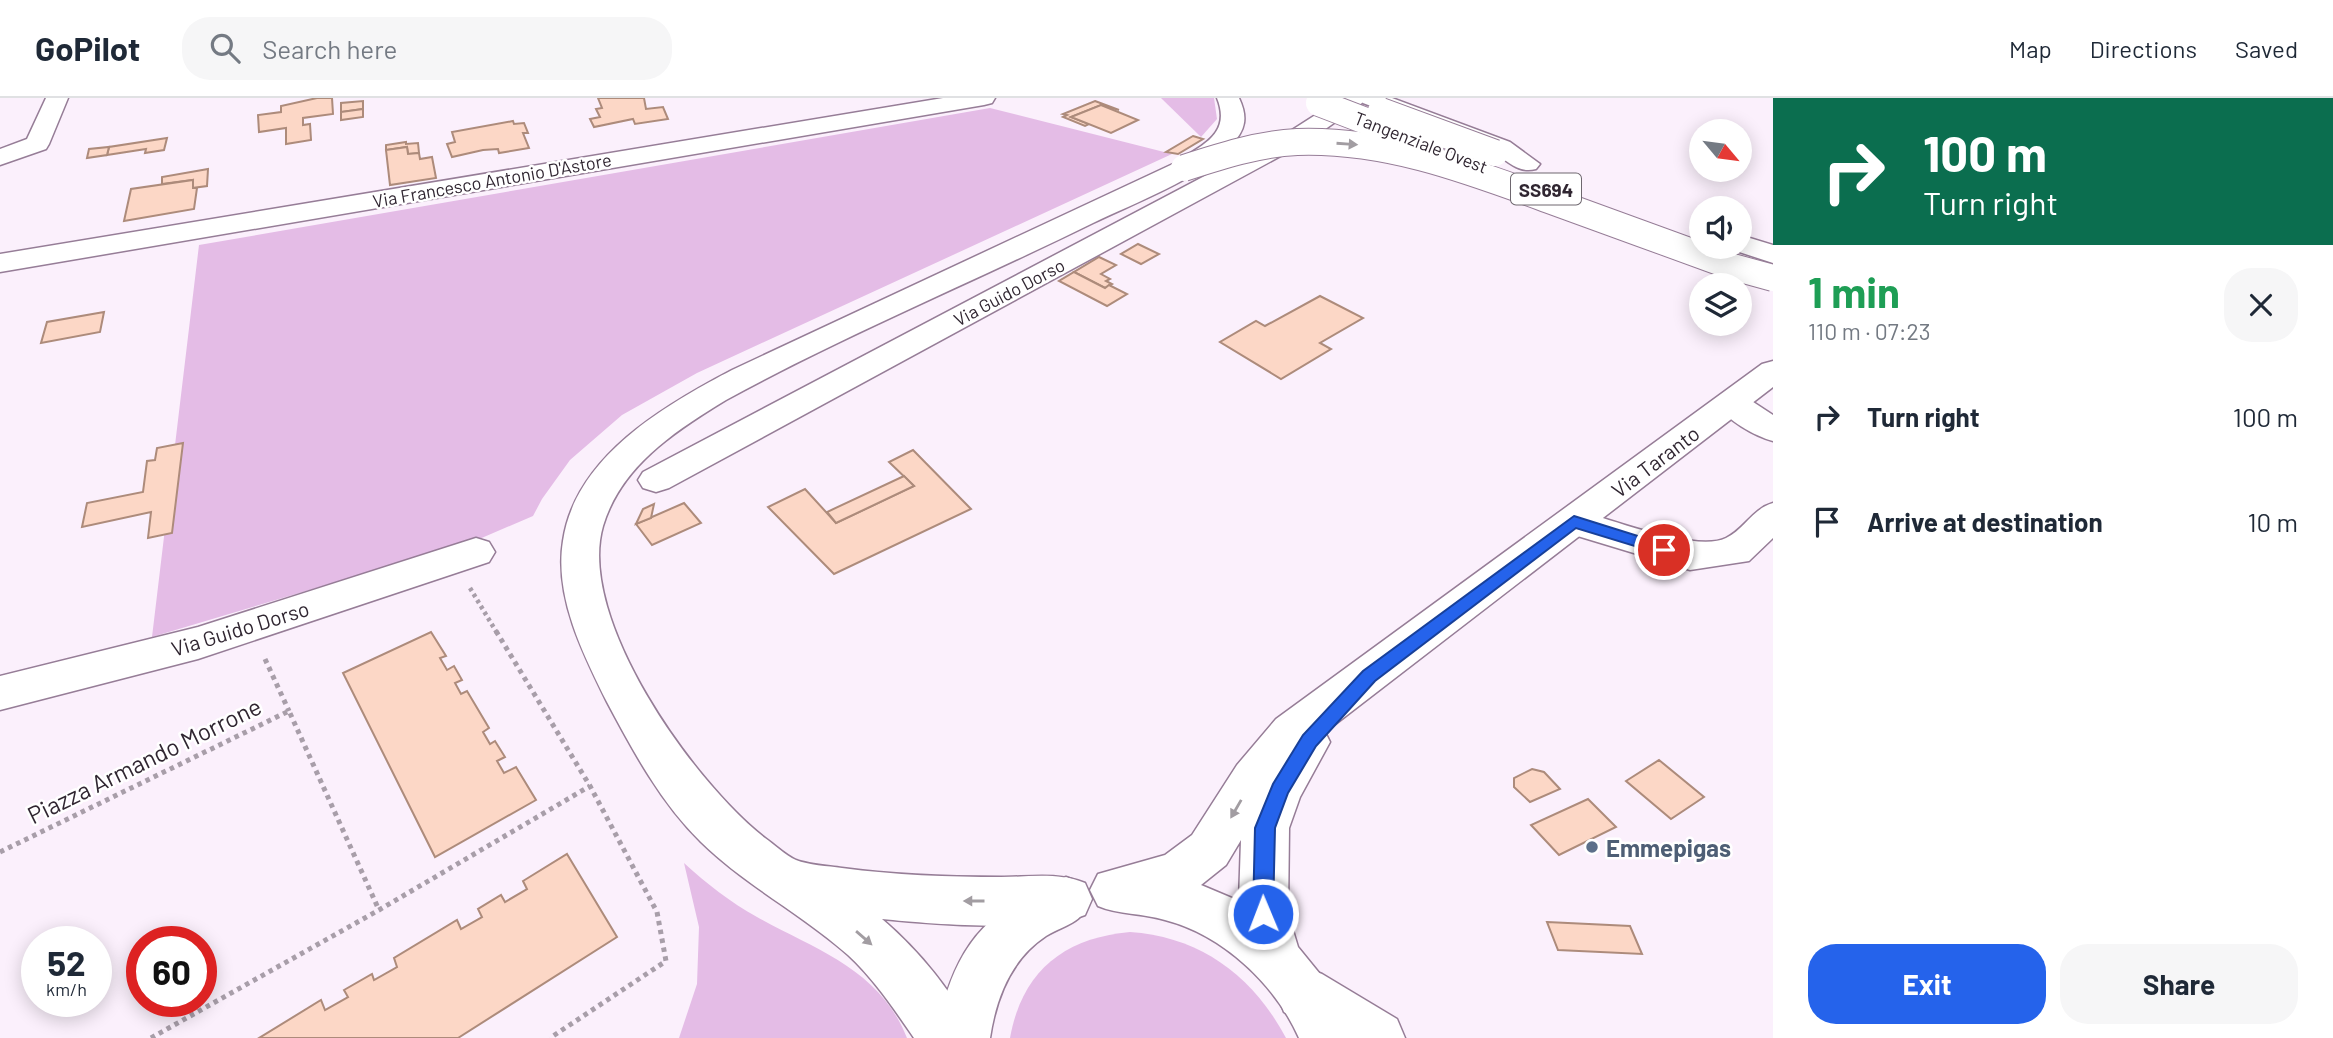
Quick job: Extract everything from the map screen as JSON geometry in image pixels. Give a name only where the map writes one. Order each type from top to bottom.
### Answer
[{"type":"main road","points":[[0,159],[37,144],[57,98]]},
{"type":"main road","name":"Via Francesco Antonio D'Astore","points":[[0,263],[984,98]]},
{"type":"main road","points":[[1184,168],[1222,141],[1235,124],[1235,109],[1228,98]]},
{"type":"main road","name":"Tangenziale Ovest","points":[[1346,98],[1552,173]]},
{"type":"main road","name":"Via Guido Dorso","points":[[656,480],[1301,135],[1358,98]]},
{"type":"main road","points":[[1371,98],[1501,147],[1527,164]]},
{"type":"main road","name":"Tangenziale Ovest","points":[[1312,101],[1773,276]]},
{"type":"main road","points":[[947,1038],[867,939],[742,849],[700,808],[649,738],[598,640],[581,586],[581,540],[599,491],[633,450],[662,426],[764,368],[1053,233],[1184,168],[1247,148],[1291,142],[1364,145],[1408,152],[1448,163],[1733,267],[1773,276]]},
{"type":"main road","points":[[1752,247],[1773,255]]},
{"type":"main road","name":"Via Taranto","points":[[962,1038],[974,989],[988,962],[1018,927],[1067,899],[1177,874],[1209,850],[1253,779],[1292,732],[1773,371]]},
{"type":"main road","points":[[1732,403],[1773,430]]},
{"type":"main road","points":[[1574,522],[1690,556],[1736,551],[1773,516]]},
{"type":"main road","name":"Via Guido Dorso","points":[[0,693],[198,643],[464,556]]},
{"type":"main road","name":"Via Taranto","points":[[1327,1038],[1290,976],[1263,914],[1265,828],[1279,790],[1309,740],[1369,676]]},
{"type":"main road","points":[[790,881],[851,894],[928,900],[968,902],[1067,899]]},
{"type":"main road","name":"Via Taranto","points":[[1115,890],[1148,892],[1182,900],[1233,924],[1290,976]]},
{"type":"main road","points":[[1290,976],[1378,1038]]},
{"type":"path","points":[[464,556],[657,912],[666,961],[550,1038]]},
{"type":"path","points":[[250,626],[289,710]]},
{"type":"path","name":"Piazza Armando Morrone","points":[[0,852],[289,710],[379,910]]},
{"type":"path","points":[[150,1038],[379,910],[590,786]]},
{"type":"shaded area","points":[[1161,98],[1214,98],[1217,119],[1201,137]]},
{"type":"shaded area","points":[[990,108],[1172,154],[697,373],[622,415],[570,460],[533,516],[477,540],[152,637],[199,245]]},
{"type":"shaded area","points":[[684,863],[737,905],[844,964],[863,978],[895,1014],[907,1038],[679,1038],[697,984],[699,927]]},
{"type":"shaded area","points":[[1130,932],[1156,935],[1180,942],[1202,951],[1222,964],[1258,996],[1286,1038],[1010,1038],[1025,994],[1050,962],[1085,942]]},
{"type":"building","points":[[317,98],[332,98],[333,114],[303,118],[303,125],[310,124],[311,140],[286,144],[286,128],[259,132],[258,115],[281,112],[281,106]]},
{"type":"building","points":[[598,98],[644,98],[646,109],[663,107],[668,119],[635,124],[633,119],[594,127],[590,119],[600,117],[596,109],[602,108]]},
{"type":"building","points":[[363,101],[363,109],[341,112],[341,103]]},
{"type":"building","points":[[1095,101],[1119,110],[1101,105],[1071,117],[1089,124],[1085,126],[1063,117],[1067,115],[1063,114]]},
{"type":"building","points":[[1101,105],[1138,120],[1111,133],[1071,117]]},
{"type":"building","points":[[363,109],[363,117],[341,120],[341,112]]},
{"type":"building","points":[[513,121],[514,124],[524,123],[528,133],[523,133],[529,148],[499,153],[498,149],[483,150],[452,157],[447,144],[455,142],[452,132]]},
{"type":"building","points":[[1193,136],[1203,139],[1178,154],[1166,152]]},
{"type":"building","points":[[167,138],[164,150],[145,153],[146,149],[107,155],[109,147]]},
{"type":"building","points":[[418,143],[419,153],[408,154],[407,147],[386,150],[386,145]]},
{"type":"building","points":[[109,147],[107,155],[87,158],[89,149]]},
{"type":"building","points":[[407,147],[408,154],[419,153],[420,159],[432,157],[436,178],[390,185],[386,150]]},
{"type":"building","points":[[208,169],[207,186],[192,188],[193,180],[162,184],[162,177]]},
{"type":"building","points":[[193,180],[193,188],[197,188],[194,209],[124,221],[131,189]]},
{"type":"building","points":[[1138,244],[1159,254],[1141,264],[1121,254]]},
{"type":"building","points":[[1099,257],[1116,265],[1101,274],[1110,279],[1106,281],[1112,284],[1105,288],[1074,272]]},
{"type":"building","points":[[1074,272],[1105,288],[1109,285],[1127,294],[1107,306],[1059,281]]},
{"type":"building","points":[[1320,296],[1363,318],[1320,343],[1331,349],[1281,379],[1220,342],[1256,321],[1265,326]]},
{"type":"building","points":[[104,312],[100,332],[41,343],[47,322]]},
{"type":"building","points":[[183,443],[172,533],[148,538],[151,512],[82,527],[87,503],[143,492],[147,461],[155,460],[157,448]]},
{"type":"building","points":[[913,450],[971,509],[834,574],[768,507],[805,489],[836,523],[914,486],[889,462]]},
{"type":"building","points":[[904,476],[914,486],[836,523],[827,512]]},
{"type":"building","points":[[684,503],[701,523],[652,545],[636,524]]},
{"type":"building","points":[[654,504],[651,518],[636,524],[643,509]]},
{"type":"building","points":[[431,632],[446,656],[440,658],[447,670],[454,666],[462,680],[455,683],[461,694],[467,691],[489,728],[483,732],[490,744],[495,741],[505,757],[497,761],[504,773],[516,767],[536,800],[435,857],[343,673]]},
{"type":"building","points":[[1659,760],[1704,797],[1671,819],[1626,781]]},
{"type":"building","points":[[1532,769],[1544,772],[1560,789],[1530,802],[1514,787],[1514,778]]},
{"type":"building","points":[[1588,799],[1616,827],[1559,855],[1531,825]]},
{"type":"building","points":[[567,854],[617,937],[458,1038],[259,1038],[321,1000],[325,1010],[348,997],[344,990],[372,974],[374,980],[397,967],[394,958],[457,920],[461,929],[482,917],[478,909],[501,895],[505,902],[527,889],[523,881]]},
{"type":"building","points":[[1547,922],[1630,926],[1642,954],[1558,950]]},
{"type":"place","name":"Emmepigas","points":[[1592,847]]},
{"type":"route","points":[[1263,914],[1265,828],[1279,790],[1309,740],[1369,676],[1574,522],[1664,550]]}]
